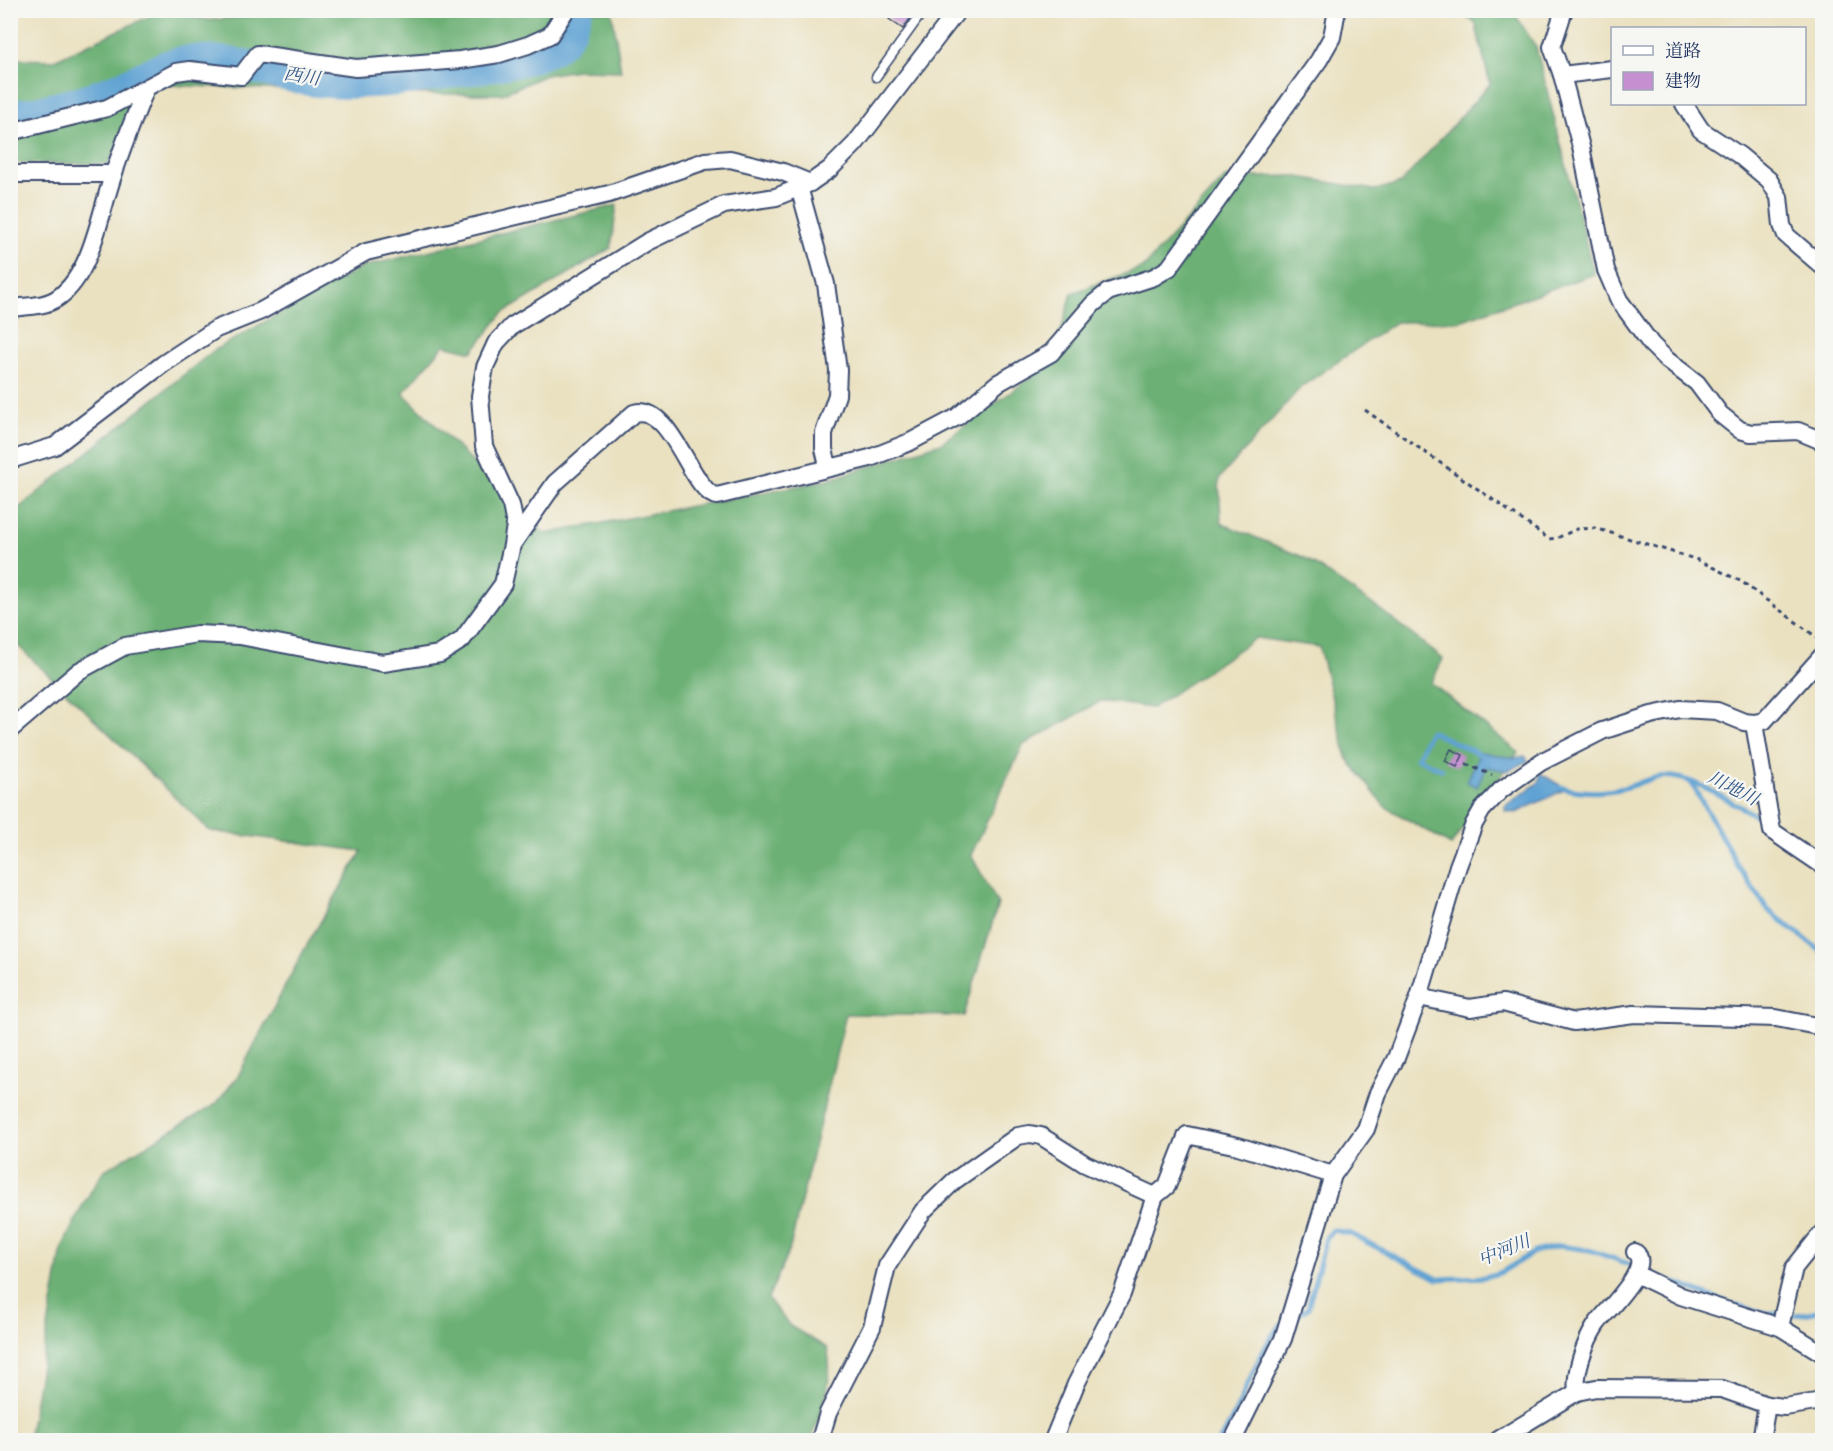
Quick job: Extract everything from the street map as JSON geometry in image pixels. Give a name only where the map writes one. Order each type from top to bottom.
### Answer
[{"type":"street","points":[[10,132],[107,108],[145,91],[176,72],[190,70],[241,76],[258,54],[356,68],[499,54],[550,35],[566,10]]},
{"type":"street","points":[[10,730],[79,672],[124,646],[197,634],[240,636],[383,663],[440,654],[462,640],[503,584],[515,525],[511,505],[484,446],[480,396],[485,367],[496,343],[512,326],[647,242],[724,205],[776,197],[804,185],[830,169],[855,144],[958,10]]},
{"type":"street","points":[[512,545],[555,483],[634,413],[641,411],[654,416],[680,447],[712,496],[828,466],[870,458],[910,442],[957,417],[998,383],[1051,353],[1093,304],[1108,292],[1154,278],[1169,268],[1319,60],[1332,37],[1337,10]]},
{"type":"street","points":[[1564,10],[1552,47],[1562,75],[1581,147],[1606,270],[1619,300],[1651,344],[1666,360],[1697,383],[1720,414],[1740,430],[1751,433],[1798,431],[1822,441]]},
{"type":"street","points":[[1562,75],[1611,69]]},
{"type":"street","points":[[10,308],[40,305],[57,299],[77,278],[85,264],[113,174],[145,91]]},
{"type":"street","points":[[1685,105],[1701,129],[1739,155],[1769,180],[1779,197],[1786,235],[1822,266]]},
{"type":"street","points":[[10,460],[55,446],[164,364],[216,329],[261,311],[366,252],[609,194],[705,161],[730,159],[783,171],[804,185],[826,284],[838,370],[837,395],[824,433],[824,449],[828,466]]},
{"type":"street","points":[[10,174],[113,174]]},
{"type":"street","points":[[1233,1440],[1288,1323],[1333,1175],[1366,1129],[1378,1093],[1396,1058],[1419,997],[1458,866],[1474,824],[1482,810],[1501,790],[1541,762],[1602,731],[1651,715],[1680,709],[1717,711],[1754,723],[1764,721],[1822,656]]},
{"type":"street","points":[[1754,723],[1772,831],[1822,865]]},
{"type":"street","points":[[1419,997],[1470,1008],[1503,1002],[1574,1022],[1634,1014],[1776,1018],[1822,1028]]},
{"type":"street","points":[[820,1440],[828,1413],[872,1327],[887,1266],[923,1210],[954,1181],[1018,1136],[1030,1134],[1041,1136],[1085,1164],[1155,1196]]},
{"type":"street","points":[[1053,1440],[1076,1384],[1122,1294],[1155,1196],[1167,1186],[1187,1135],[1238,1146],[1333,1175]]},
{"type":"street","points":[[1782,1318],[1794,1268],[1822,1233]]},
{"type":"street","points":[[1577,1392],[1575,1380],[1592,1332],[1637,1265],[1681,1296],[1782,1318],[1822,1353]]},
{"type":"street","points":[[1498,1440],[1577,1392],[1596,1388],[1722,1389],[1767,1405],[1785,1407],[1822,1401]]},
{"type":"street","points":[[1761,1440],[1767,1405]]},
{"type":"lane","points":[[876,77],[924,10]]},
{"type":"path","points":[[1365,411],[1549,538],[1557,538],[1577,529],[1595,528],[1698,560],[1742,582],[1822,641]]},
{"type":"path","points":[[1466,764],[1485,772]]},
{"type":"green space","points":[[311,10],[612,11],[621,71],[577,70],[546,75],[502,94],[392,94],[143,84],[109,164],[11,163],[11,59],[54,60],[161,11],[209,20]]},
{"type":"green space","points":[[1454,11],[1513,11],[1536,47],[1594,274],[1460,321],[1396,322],[1301,387],[1219,479],[1221,523],[1305,558],[1382,611],[1443,659],[1431,683],[1518,752],[1451,845],[1384,806],[1347,758],[1319,647],[1256,638],[1152,708],[1101,701],[1023,745],[971,855],[998,904],[964,1016],[846,1014],[790,1248],[768,1299],[790,1326],[827,1348],[829,1372],[826,1395],[810,1440],[28,1440],[62,1248],[81,1208],[103,1171],[216,1104],[238,1076],[304,950],[362,851],[210,831],[11,639],[10,515],[213,351],[362,267],[617,205],[611,248],[503,313],[472,352],[444,345],[403,393],[545,534],[828,480],[941,443],[1052,362],[1072,293],[1144,267],[1225,178],[1293,176],[1375,190],[1401,183],[1490,84],[1475,22]]},
{"type":"water","points":[[1480,752],[1514,758],[1525,756],[1528,761],[1508,771],[1486,767],[1477,787],[1467,782]]},
{"type":"water","points":[[1540,773],[1566,789],[1516,813],[1505,811],[1505,806],[1539,782]]},
{"type":"building","points":[[895,10],[916,10],[903,29],[889,19]]},
{"type":"building","points":[[1451,749],[1463,755],[1457,767],[1445,761]]},
{"type":"waterway","name":"西川","points":[[10,116],[85,100],[114,90],[167,66],[192,61],[220,62],[303,79],[347,83],[414,78],[508,63],[527,59],[553,48],[569,31],[577,10]]},
{"type":"waterway","points":[[1441,769],[1417,758],[1430,731],[1483,756]]},
{"type":"waterway","name":"川地川","points":[[1560,787],[1592,792],[1608,791],[1654,778],[1673,777],[1707,788],[1760,818]]},
{"type":"waterway","points":[[1692,784],[1739,868],[1768,910],[1822,952]]},
{"type":"waterway","name":"中河川","points":[[1294,1317],[1308,1308],[1326,1238],[1333,1230],[1351,1234],[1438,1279],[1485,1277],[1502,1272],[1534,1252],[1560,1246],[1589,1250],[1635,1266]]},
{"type":"waterway","name":"中河川","points":[[1657,1276],[1725,1302],[1762,1312],[1795,1315],[1822,1310]]},
{"type":"waterway","name":"中河川","points":[[1220,1440],[1264,1349],[1281,1325]]}]
